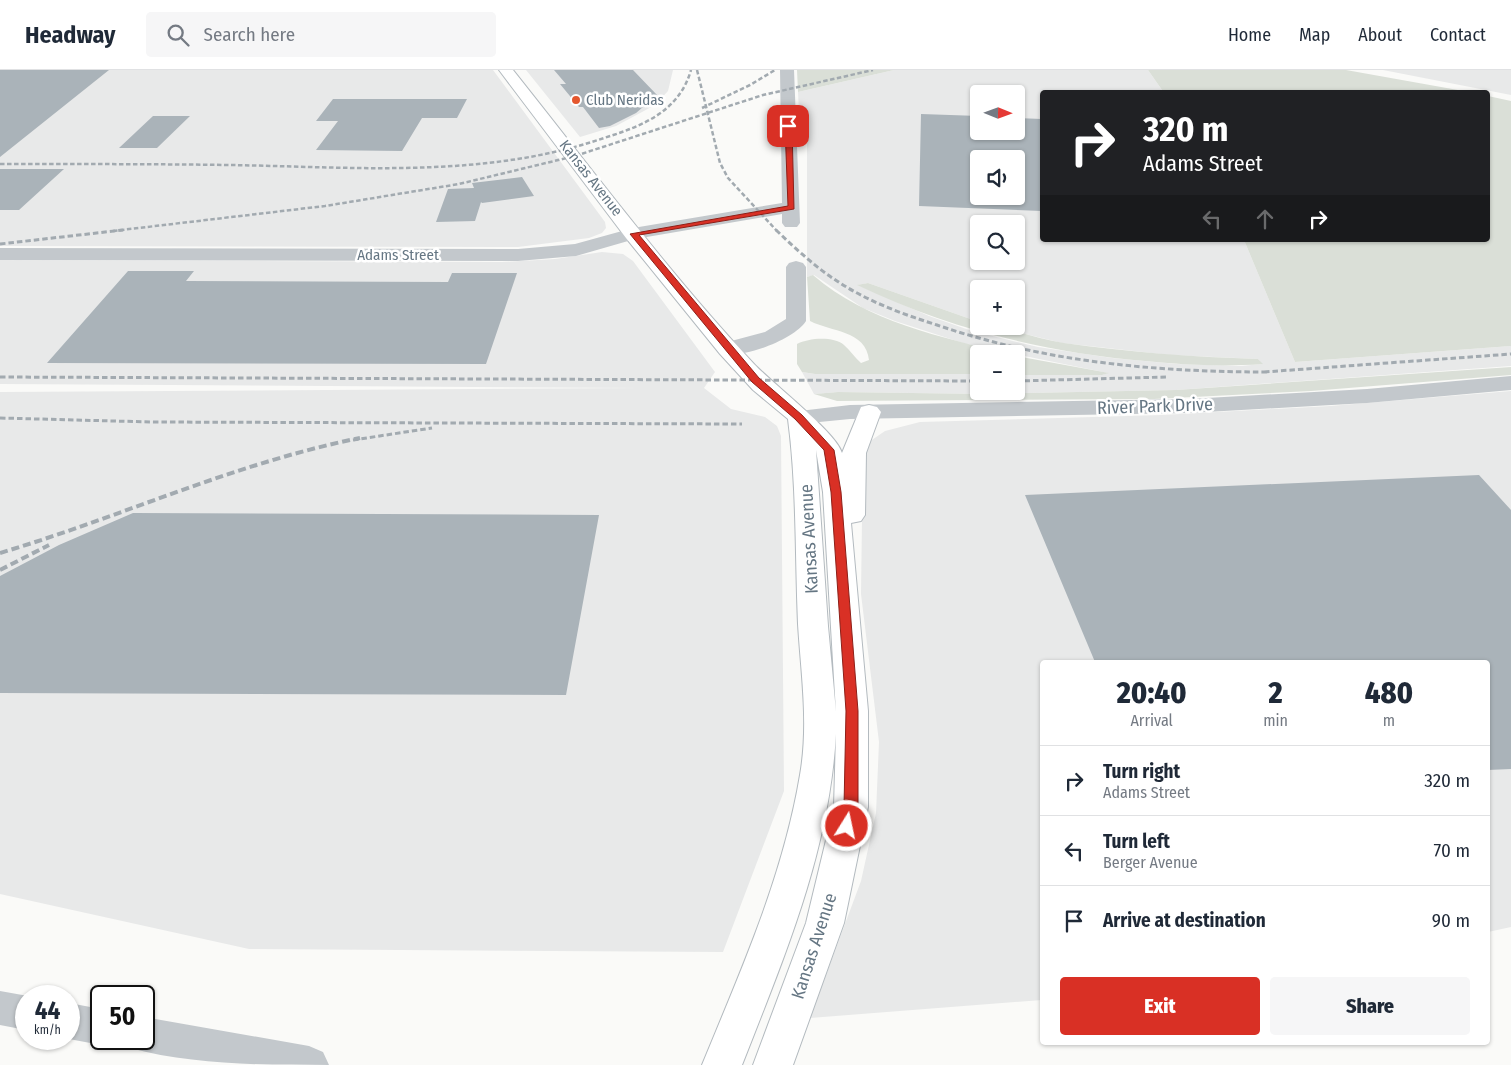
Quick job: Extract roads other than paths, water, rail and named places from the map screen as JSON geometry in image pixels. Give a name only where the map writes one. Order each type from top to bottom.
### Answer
[{"type":"main road","name":"Kansas Avenue","points":[[506,70],[633,234],[728,349],[761,385],[799,417],[829,450],[836,492],[841,580],[829,625],[817,772],[808,821],[782,915],[722,1065]]},
{"type":"main road","points":[[841,580],[850,537],[854,453],[869,412]]},
{"type":"main road","name":"Kansas Avenue","points":[[773,1065],[826,923],[851,807],[852,711],[829,625],[807,488],[799,417]]},
{"type":"street","points":[[622,218],[791,208],[787,70]]},
{"type":"street","name":"Adams Street","points":[[0,254],[518,255],[576,250],[633,234],[791,208]]},
{"type":"street","points":[[728,349],[771,338],[784,332],[796,321],[796,267]]},
{"type":"street","name":"River Park Drive","points":[[799,417],[869,412],[1189,406],[1368,396],[1511,383]]},
{"type":"street","points":[[0,1008],[15,1011]]},
{"type":"street","points":[[155,1036],[309,1065]]},
{"type":"railway","points":[[0,164],[419,168],[513,160],[559,151],[604,138],[645,122],[668,107],[678,97],[691,70]]},
{"type":"railway","points":[[697,70],[706,106]]},
{"type":"railway","points":[[706,106],[750,85],[775,70]]},
{"type":"railway","points":[[708,113],[763,95],[873,70]]},
{"type":"railway","points":[[702,108],[706,106]]},
{"type":"railway","points":[[706,106],[708,113]]},
{"type":"railway","points":[[113,231],[325,206],[459,184],[575,156],[708,113]]},
{"type":"railway","points":[[708,113],[720,163],[728,178],[776,230]]},
{"type":"railway","points":[[0,244],[123,230]]},
{"type":"railway","points":[[776,230],[821,270],[860,295],[911,316],[978,338],[1059,356],[1142,367],[1265,372]]},
{"type":"railway","points":[[1265,372],[1511,354]]},
{"type":"railway","points":[[0,377],[970,381]]},
{"type":"railway","points":[[1025,381],[1166,377]]},
{"type":"railway","points":[[0,418],[152,422],[742,424]]},
{"type":"railway","points":[[353,440],[432,428]]},
{"type":"railway","points":[[0,553],[268,461],[360,438]]},
{"type":"railway","points":[[0,570],[49,545]]},
{"type":"place","name":"Club Neridas","points":[[576,100]]}]
